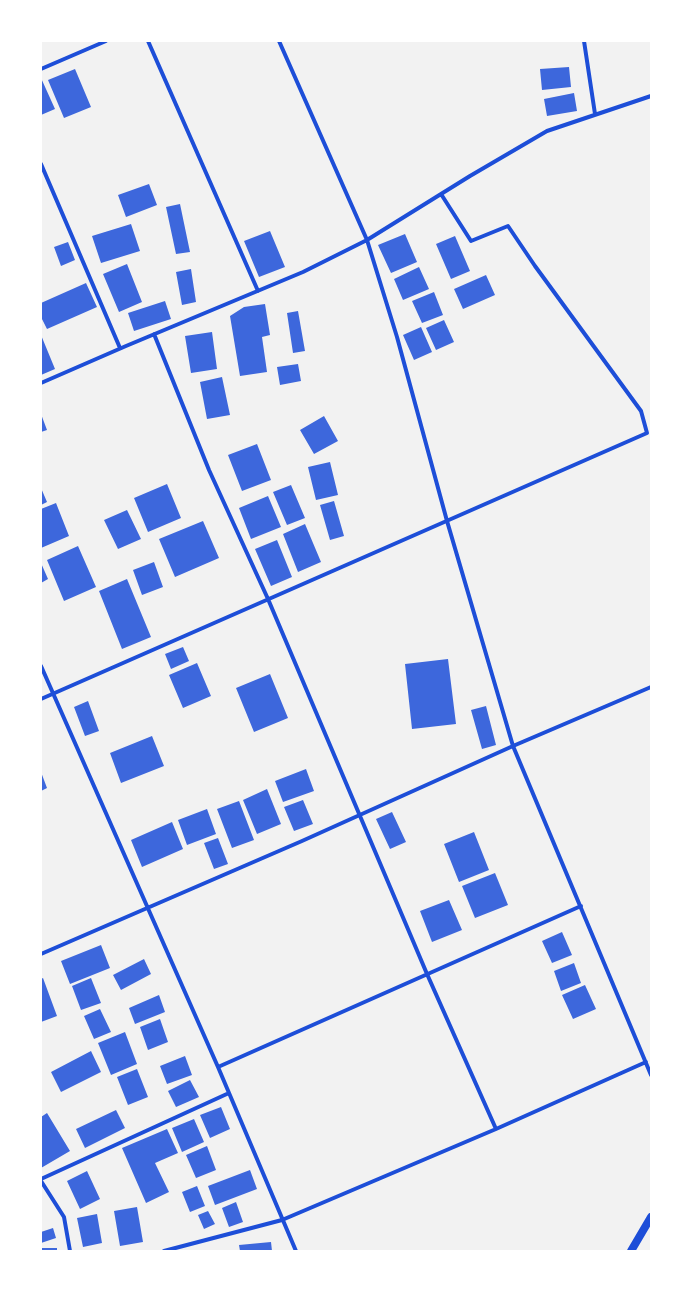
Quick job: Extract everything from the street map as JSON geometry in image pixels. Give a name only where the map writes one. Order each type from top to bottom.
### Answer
[{"type":"main road","points":[[631,1251],[651,1217]]},
{"type":"street","points":[[41,69],[106,41]]},
{"type":"street","points":[[148,41],[258,291]]},
{"type":"street","points":[[279,41],[367,240],[397,337],[447,521],[513,746],[651,1075]]},
{"type":"street","points":[[584,41],[595,114]]},
{"type":"street","points":[[41,383],[120,348],[303,272],[367,240],[547,131],[651,96]]},
{"type":"street","points":[[41,164],[120,348]]},
{"type":"street","points":[[41,699],[647,433],[641,411],[535,266],[508,226],[471,241],[441,194]]},
{"type":"street","points":[[154,334],[209,470],[268,599],[427,974],[496,1129]]},
{"type":"street","points":[[41,666],[218,1067],[296,1251]]},
{"type":"street","points":[[41,954],[302,842],[513,746],[651,687]]},
{"type":"street","points":[[218,1067],[580,906]]},
{"type":"street","points":[[164,1251],[282,1220],[496,1129],[646,1062]]},
{"type":"street","points":[[70,1251],[64,1217],[41,1180],[229,1093]]},
{"type":"building","points":[[569,67],[571,87],[542,90],[540,69]]},
{"type":"building","points":[[75,69],[91,107],[64,118],[48,80]]},
{"type":"building","points":[[41,78],[55,109],[41,115]]},
{"type":"building","points":[[574,93],[577,111],[547,116],[544,99]]},
{"type":"building","points":[[149,184],[157,205],[126,217],[118,195]]},
{"type":"building","points":[[180,204],[190,252],[176,254],[166,207]]},
{"type":"building","points":[[131,224],[140,251],[101,263],[92,236]]},
{"type":"building","points":[[270,231],[285,267],[259,277],[244,241]]},
{"type":"building","points":[[405,234],[417,262],[391,273],[378,245]]},
{"type":"building","points":[[455,236],[470,271],[451,279],[436,244]]},
{"type":"building","points":[[68,242],[75,260],[61,266],[54,247]]},
{"type":"building","points":[[127,264],[142,302],[119,312],[103,274]]},
{"type":"building","points":[[419,267],[429,289],[403,300],[394,279]]},
{"type":"building","points":[[191,269],[196,302],[182,305],[176,272]]},
{"type":"building","points":[[486,275],[495,295],[463,309],[454,289]]},
{"type":"building","points":[[86,283],[97,307],[47,329],[41,317],[41,303]]},
{"type":"building","points":[[434,292],[443,315],[422,323],[412,301]]},
{"type":"building","points":[[165,301],[171,319],[134,331],[128,313]]},
{"type":"building","points":[[265,304],[270,335],[262,337],[267,372],[240,376],[230,316],[244,307]]},
{"type":"building","points":[[298,311],[305,351],[293,353],[287,313]]},
{"type":"building","points":[[444,320],[454,342],[436,350],[426,328]]},
{"type":"building","points":[[421,327],[432,352],[414,360],[403,335]]},
{"type":"building","points":[[212,332],[217,369],[191,373],[185,336]]},
{"type":"building","points":[[41,335],[55,369],[41,375]]},
{"type":"building","points":[[298,364],[301,381],[280,385],[277,367]]},
{"type":"building","points":[[222,377],[230,415],[207,419],[200,382]]},
{"type":"building","points":[[41,414],[47,430],[41,432]]},
{"type":"building","points":[[324,416],[338,441],[314,454],[300,430]]},
{"type":"building","points":[[257,444],[271,480],[242,491],[228,455]]},
{"type":"building","points":[[330,462],[338,495],[316,500],[308,467]]},
{"type":"building","points":[[167,484],[181,518],[148,532],[134,498]]},
{"type":"building","points":[[291,485],[305,518],[287,525],[273,492]]},
{"type":"building","points":[[41,488],[47,502],[41,505]]},
{"type":"building","points":[[268,496],[281,527],[251,539],[239,508]]},
{"type":"building","points":[[334,501],[344,536],[330,540],[320,505]]},
{"type":"building","points":[[56,503],[69,536],[41,548],[41,509]]},
{"type":"building","points":[[127,510],[141,539],[118,549],[104,520]]},
{"type":"building","points":[[203,521],[219,558],[175,577],[159,539]]},
{"type":"building","points":[[305,524],[321,562],[298,572],[283,534]]},
{"type":"building","points":[[277,540],[292,577],[271,586],[255,549]]},
{"type":"building","points":[[78,546],[96,587],[64,601],[47,560]]},
{"type":"building","points":[[154,562],[163,587],[142,595],[133,570]]},
{"type":"building","points":[[41,563],[48,579],[41,583]]},
{"type":"building","points":[[127,579],[151,637],[122,649],[99,591]]},
{"type":"building","points":[[183,647],[189,661],[171,669],[165,654]]},
{"type":"building","points":[[448,659],[456,724],[412,729],[405,664]]},
{"type":"building","points":[[197,663],[211,696],[183,708],[169,675]]},
{"type":"building","points":[[270,674],[288,718],[254,732],[236,688]]},
{"type":"building","points":[[88,701],[99,731],[85,736],[74,707]]},
{"type":"building","points":[[486,706],[496,745],[482,749],[471,710]]},
{"type":"building","points":[[152,736],[164,766],[121,783],[110,753]]},
{"type":"building","points":[[306,769],[314,791],[283,802],[275,781]]},
{"type":"building","points":[[41,772],[47,788],[41,791]]},
{"type":"building","points":[[267,789],[281,824],[257,834],[243,800]]},
{"type":"building","points":[[303,800],[313,824],[294,831],[284,807]]},
{"type":"building","points":[[239,801],[254,840],[232,848],[217,809]]},
{"type":"building","points":[[207,809],[216,834],[187,845],[178,820]]},
{"type":"building","points":[[392,812],[406,842],[390,849],[376,819]]},
{"type":"building","points":[[172,822],[183,849],[142,867],[131,840]]},
{"type":"building","points":[[474,832],[489,870],[459,882],[444,844]]},
{"type":"building","points":[[218,838],[228,864],[214,869],[204,843]]},
{"type":"building","points":[[495,873],[508,905],[475,918],[462,886]]},
{"type":"building","points":[[449,900],[462,930],[432,942],[420,911]]},
{"type":"building","points":[[562,932],[572,955],[552,963],[542,941]]},
{"type":"building","points":[[101,945],[110,968],[70,984],[61,961]]},
{"type":"building","points":[[144,959],[151,974],[121,990],[113,975]]},
{"type":"building","points":[[574,963],[581,983],[561,991],[554,971]]},
{"type":"building","points":[[43,978],[57,1016],[41,1022],[41,979]]},
{"type":"building","points":[[91,978],[101,1003],[81,1010],[72,986]]},
{"type":"building","points":[[585,985],[596,1009],[573,1019],[562,995]]},
{"type":"building","points":[[159,995],[165,1012],[135,1024],[129,1008]]},
{"type":"building","points":[[100,1009],[111,1032],[94,1039],[84,1016]]},
{"type":"building","points":[[160,1019],[168,1042],[148,1050],[140,1027]]},
{"type":"building","points":[[125,1032],[137,1064],[111,1075],[98,1043]]},
{"type":"building","points":[[91,1051],[101,1072],[61,1092],[51,1072]]},
{"type":"building","points":[[185,1056],[192,1075],[167,1084],[160,1066]]},
{"type":"building","points":[[137,1069],[148,1097],[128,1105],[117,1077]]},
{"type":"building","points":[[190,1080],[199,1097],[176,1107],[168,1091]]},
{"type":"building","points":[[221,1107],[230,1129],[210,1138],[200,1115]]},
{"type":"building","points":[[116,1110],[125,1128],[85,1148],[76,1129]]},
{"type":"building","points":[[47,1113],[70,1151],[41,1168],[41,1117]]},
{"type":"building","points":[[194,1119],[204,1142],[182,1152],[172,1128]]},
{"type":"building","points":[[167,1129],[178,1153],[155,1163],[169,1192],[146,1203],[122,1148]]},
{"type":"building","points":[[207,1146],[216,1170],[196,1178],[186,1155]]},
{"type":"building","points":[[250,1170],[257,1189],[215,1205],[208,1186]]},
{"type":"building","points":[[87,1171],[100,1199],[80,1209],[67,1181]]},
{"type":"building","points":[[197,1186],[205,1206],[190,1212],[182,1192]]},
{"type":"building","points":[[236,1202],[243,1222],[229,1227],[222,1208]]},
{"type":"building","points":[[137,1207],[143,1242],[120,1246],[114,1211]]},
{"type":"building","points":[[208,1211],[215,1224],[204,1229],[198,1215]]},
{"type":"building","points":[[97,1214],[102,1243],[83,1247],[77,1218]]},
{"type":"building","points":[[53,1228],[56,1238],[41,1243],[41,1232]]},
{"type":"building","points":[[271,1242],[272,1251],[240,1251],[239,1245]]},
{"type":"building","points":[[41,1248],[57,1248],[57,1251],[41,1251]]}]
